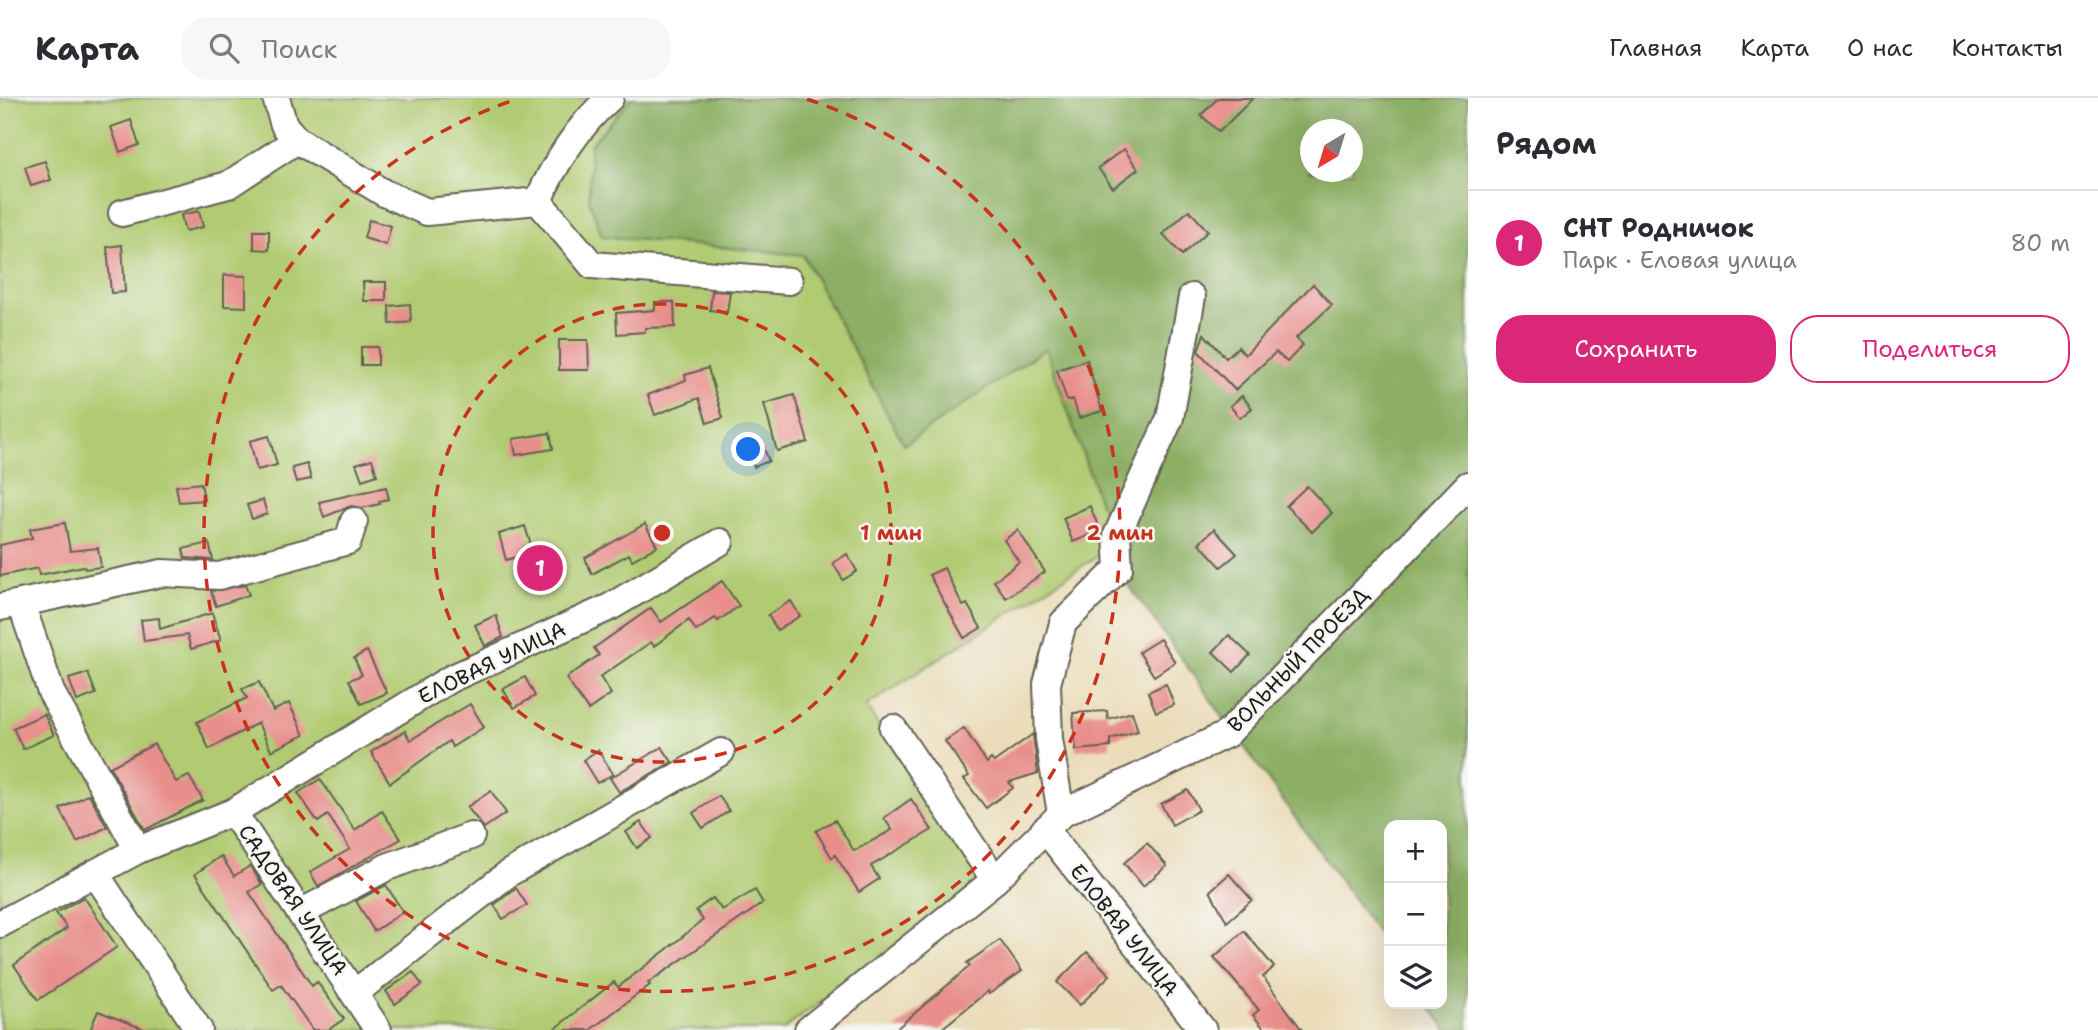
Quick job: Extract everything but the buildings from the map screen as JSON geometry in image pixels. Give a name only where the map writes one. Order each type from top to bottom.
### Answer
[{"type":"street","points":[[276,98],[284,125],[297,140],[384,193],[427,212],[538,201]]},
{"type":"street","points":[[538,201],[549,174],[595,111],[610,98]]},
{"type":"street","points":[[122,213],[228,185],[297,140]]},
{"type":"street","points":[[538,201],[592,265],[789,281]]},
{"type":"street","points":[[808,1030],[995,880],[1053,821],[1047,684],[1063,623],[1119,568],[1117,534],[1170,418],[1192,297]]},
{"type":"street","name":"ВОЛЬНЫЙ ПРОЕЗД","points":[[1053,821],[1227,734],[1468,485]]},
{"type":"street","points":[[138,850],[51,692],[11,605],[162,573],[219,576],[348,541],[354,522]]},
{"type":"street","name":"ЕЛОВАЯ УЛИЦА","points":[[233,812],[450,679],[610,607],[720,542]]},
{"type":"street","points":[[893,728],[995,880]]},
{"type":"street","points":[[356,992],[509,873],[721,752]]},
{"type":"street","name":"САДОВАЯ УЛИЦА","points":[[0,923],[138,850],[233,812],[379,1030]]},
{"type":"street","name":"ЕЛОВАЯ УЛИЦА","points":[[1053,821],[1203,1030]]},
{"type":"street","points":[[302,912],[387,867],[471,836]]},
{"type":"street","points":[[95,873],[199,1030]]},
{"type":"green space","points":[[0,98],[632,98],[590,145],[602,236],[803,255],[904,444],[1046,348],[1128,584],[1104,552],[866,706],[980,881],[783,1030],[0,1030]]},
{"type":"green space","points":[[632,98],[1468,98],[1468,1030],[1447,1030],[1432,1009],[1447,1009],[1447,820],[1384,820],[1384,942],[1128,584],[1046,348],[904,445],[803,255],[602,236],[589,200],[590,145]]},
{"type":"place","name":"СНТ Родничок","points":[[540,568]]}]
